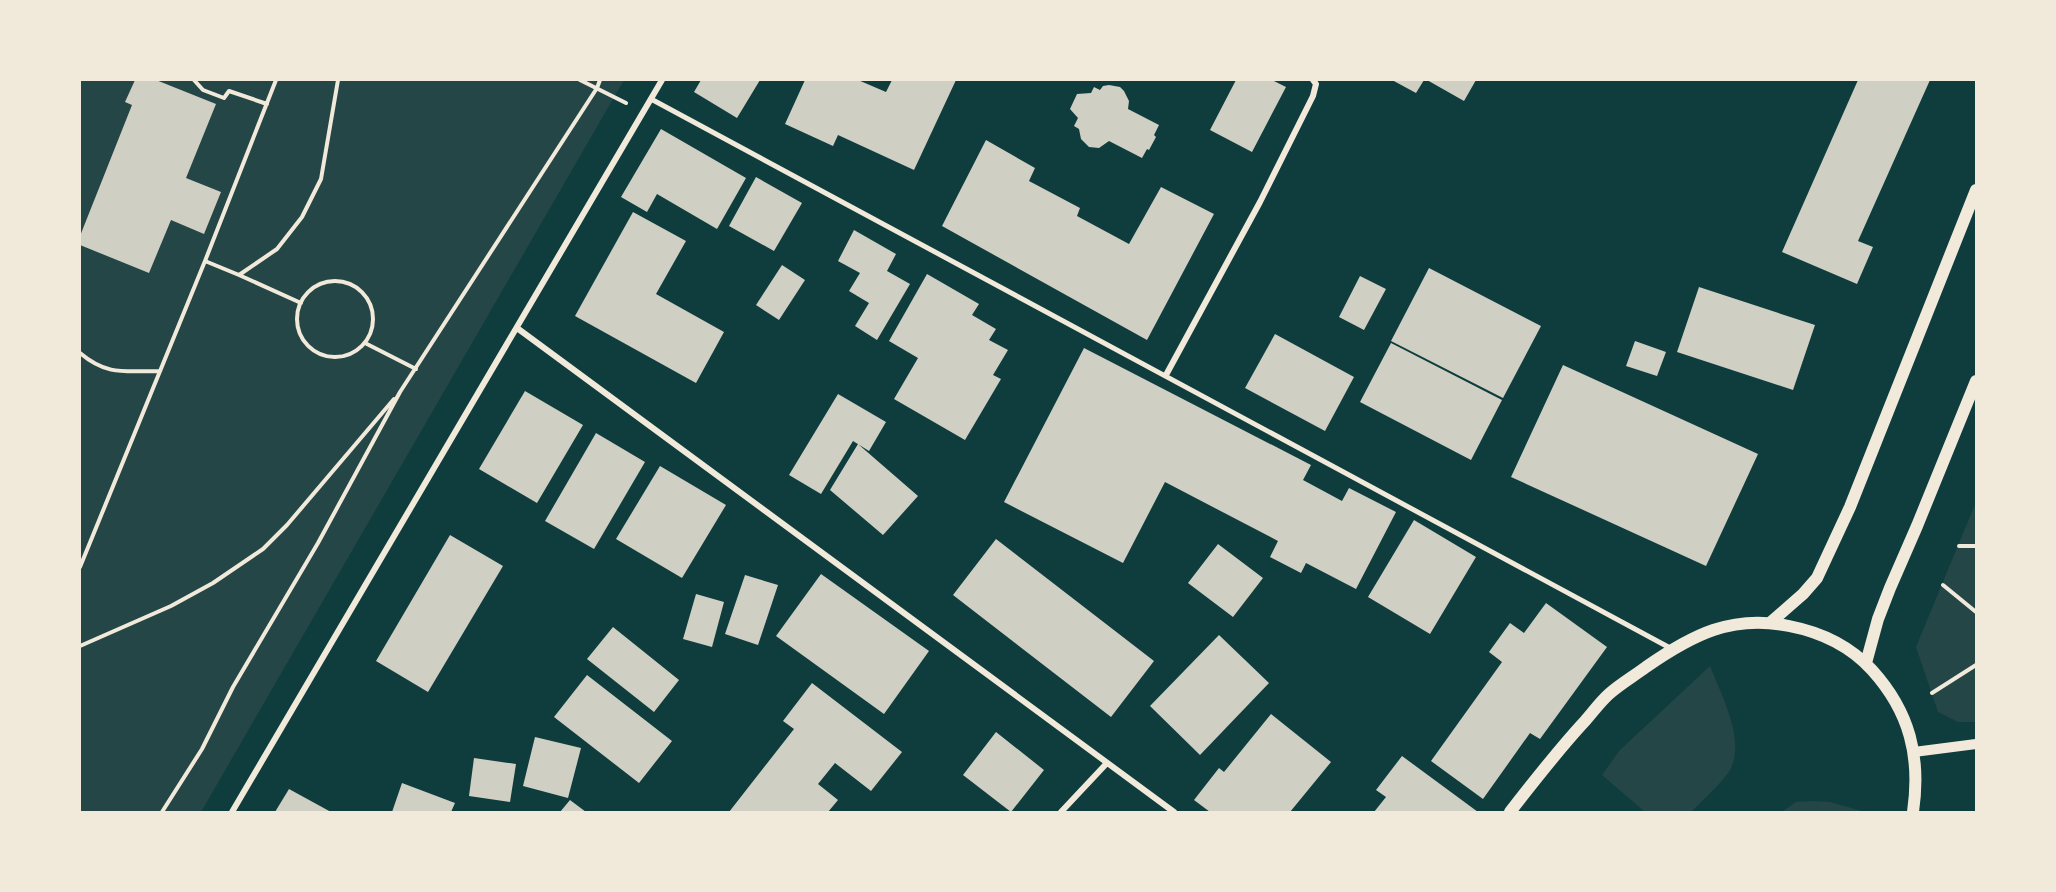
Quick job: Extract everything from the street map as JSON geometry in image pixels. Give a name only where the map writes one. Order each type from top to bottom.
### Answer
[{"type":"main road","points":[[1771,622],[1803,594],[1821,568],[1850,507],[1977,190]]},
{"type":"main road","points":[[1866,663],[1878,619],[1890,588],[1977,381]]},
{"type":"main road","points":[[1510,813],[1563,745],[1609,693],[1672,649],[1711,630],[1730,625],[1771,622],[1808,630],[1840,644],[1866,663],[1886,685],[1902,711],[1914,752],[1912,813]]},
{"type":"street","points":[[232,813],[662,80]]},
{"type":"street","points":[[1166,375],[1260,202],[1313,96],[1316,84],[1313,80]]},
{"type":"street","points":[[651,99],[1672,649]]},
{"type":"street","points":[[517,328],[1174,813]]},
{"type":"street","points":[[1914,752],[1977,744]]},
{"type":"street","points":[[1061,813],[1107,763]]},
{"type":"path","points":[[194,80],[203,90],[224,98],[229,91],[267,104]]},
{"type":"path","points":[[80,567],[206,261],[276,80]]},
{"type":"path","points":[[239,275],[277,249],[302,217],[321,178],[338,80]]},
{"type":"path","points":[[580,80],[643,111]]},
{"type":"path","points":[[80,646],[171,606],[213,583],[263,549],[287,525],[400,392],[600,80]]},
{"type":"path","points":[[206,261],[301,303]]},
{"type":"path","points":[[326,283],[345,283],[357,288],[366,297],[373,320],[365,343],[356,351],[345,356],[321,355],[303,339],[298,328],[297,315],[301,303],[309,292],[326,283]]},
{"type":"path","points":[[365,343],[416,369]]},
{"type":"path","points":[[80,352],[89,361],[110,371],[159,371]]},
{"type":"path","points":[[162,813],[202,749],[232,687],[318,543],[400,392]]},
{"type":"path","points":[[1959,546],[1977,546]]},
{"type":"path","points":[[1942,585],[1977,612]]},
{"type":"path","points":[[1932,693],[1977,665]]},
{"type":"shaded area","points":[[80,80],[624,80],[201,812],[80,812]]},
{"type":"shaded area","points":[[1976,502],[1976,722],[1958,722],[1938,712],[1916,647]]},
{"type":"shaded area","points":[[1710,666],[1733,730],[1735,756],[1731,768],[1719,784],[1691,812],[1645,812],[1602,775],[1620,750]]},
{"type":"shaded area","points":[[1796,802],[1830,802],[1865,812],[1782,812]]},
{"type":"building","points":[[135,80],[156,80],[216,104],[186,178],[221,192],[204,234],[171,220],[149,273],[80,245],[80,236],[132,105],[125,102]]},
{"type":"building","points":[[701,80],[760,80],[737,118],[694,92]]},
{"type":"building","points":[[805,80],[858,80],[886,92],[892,80],[956,80],[914,170],[838,135],[833,146],[785,124]]},
{"type":"building","points":[[1236,80],[1272,80],[1286,87],[1252,152],[1210,130]]},
{"type":"building","points":[[1392,80],[1424,80],[1416,93]]},
{"type":"building","points":[[1427,80],[1476,80],[1464,101]]},
{"type":"building","points":[[1858,80],[1930,80],[1858,241],[1873,247],[1857,284],[1782,252]]},
{"type":"building","points":[[1103,86],[1120,87],[1124,91],[1129,101],[1128,109],[1159,125],[1154,135],[1156,137],[1142,158],[1109,141],[1099,148],[1089,147],[1081,139],[1079,129],[1074,126],[1078,118],[1070,109],[1077,94],[1091,93],[1094,87],[1100,90]]},
{"type":"building","points":[[661,129],[746,178],[717,229],[657,194],[647,212],[621,197]]},
{"type":"building","points":[[986,140],[1035,168],[1029,181],[1080,208],[1077,216],[1129,244],[1161,187],[1214,214],[1147,340],[942,226]]},
{"type":"building","points":[[756,177],[802,203],[774,251],[729,226]]},
{"type":"building","points":[[633,212],[686,241],[656,294],[724,332],[696,383],[575,316]]},
{"type":"building","points":[[854,230],[896,254],[887,271],[910,284],[877,340],[855,326],[869,303],[849,291],[860,273],[838,261]]},
{"type":"building","points":[[782,265],[805,280],[779,320],[756,305]]},
{"type":"building","points":[[1429,268],[1541,326],[1503,398],[1391,341]]},
{"type":"building","points":[[927,274],[979,304],[972,315],[996,329],[989,340],[1008,350],[993,375],[1001,379],[965,440],[894,399],[918,358],[889,341]]},
{"type":"building","points":[[1360,276],[1386,289],[1364,330],[1339,317]]},
{"type":"building","points":[[1699,287],[1815,325],[1793,390],[1677,352]]},
{"type":"building","points":[[1275,334],[1354,377],[1325,431],[1245,388]]},
{"type":"building","points":[[1635,341],[1666,352],[1657,376],[1626,366]]},
{"type":"building","points":[[1391,343],[1502,400],[1471,460],[1360,402]]},
{"type":"building","points":[[1084,348],[1311,465],[1303,480],[1342,501],[1349,488],[1396,512],[1356,589],[1306,563],[1301,573],[1270,557],[1278,541],[1165,482],[1123,563],[1004,502]]},
{"type":"building","points":[[1563,365],[1758,454],[1706,566],[1511,477]]},
{"type":"building","points":[[525,391],[583,425],[537,503],[479,469]]},
{"type":"building","points":[[838,394],[886,422],[869,451],[853,441],[821,494],[789,475]]},
{"type":"building","points":[[596,433],[645,462],[594,549],[545,521]]},
{"type":"building","points":[[858,444],[918,496],[883,535],[830,490]]},
{"type":"building","points":[[660,466],[726,505],[682,578],[616,539]]},
{"type":"building","points":[[1414,520],[1476,557],[1430,634],[1368,597]]},
{"type":"building","points":[[450,535],[503,566],[428,692],[376,661]]},
{"type":"building","points":[[996,539],[1154,661],[1111,717],[953,595]]},
{"type":"building","points":[[1218,544],[1263,578],[1233,617],[1188,583]]},
{"type":"building","points":[[821,574],[929,651],[884,714],[776,636]]},
{"type":"building","points":[[745,575],[778,585],[758,645],[725,634]]},
{"type":"building","points":[[696,594],[724,602],[712,647],[683,639]]},
{"type":"building","points":[[1546,603],[1607,647],[1540,739],[1530,733],[1483,799],[1431,761],[1502,662],[1489,652],[1510,623],[1524,633]]},
{"type":"building","points":[[613,627],[679,680],[654,712],[587,659]]},
{"type":"building","points":[[1219,635],[1269,683],[1200,755],[1150,706]]},
{"type":"building","points":[[587,675],[672,741],[639,783],[554,717]]},
{"type":"building","points":[[812,683],[902,752],[871,791],[835,763],[818,784],[838,800],[828,812],[729,812],[794,729],[783,721]]},
{"type":"building","points":[[1271,714],[1331,762],[1290,812],[1210,812],[1194,800],[1219,768],[1224,772]]},
{"type":"building","points":[[996,732],[1044,770],[1011,812],[963,775]]},
{"type":"building","points":[[535,737],[581,748],[568,798],[523,786]]},
{"type":"building","points":[[1402,756],[1478,812],[1374,812],[1386,797],[1376,790]]},
{"type":"building","points":[[474,758],[516,764],[510,802],[469,796]]},
{"type":"building","points":[[402,783],[455,803],[451,812],[392,812]]},
{"type":"building","points":[[289,789],[331,812],[275,812]]},
{"type":"building","points":[[570,800],[586,812],[560,812]]}]
